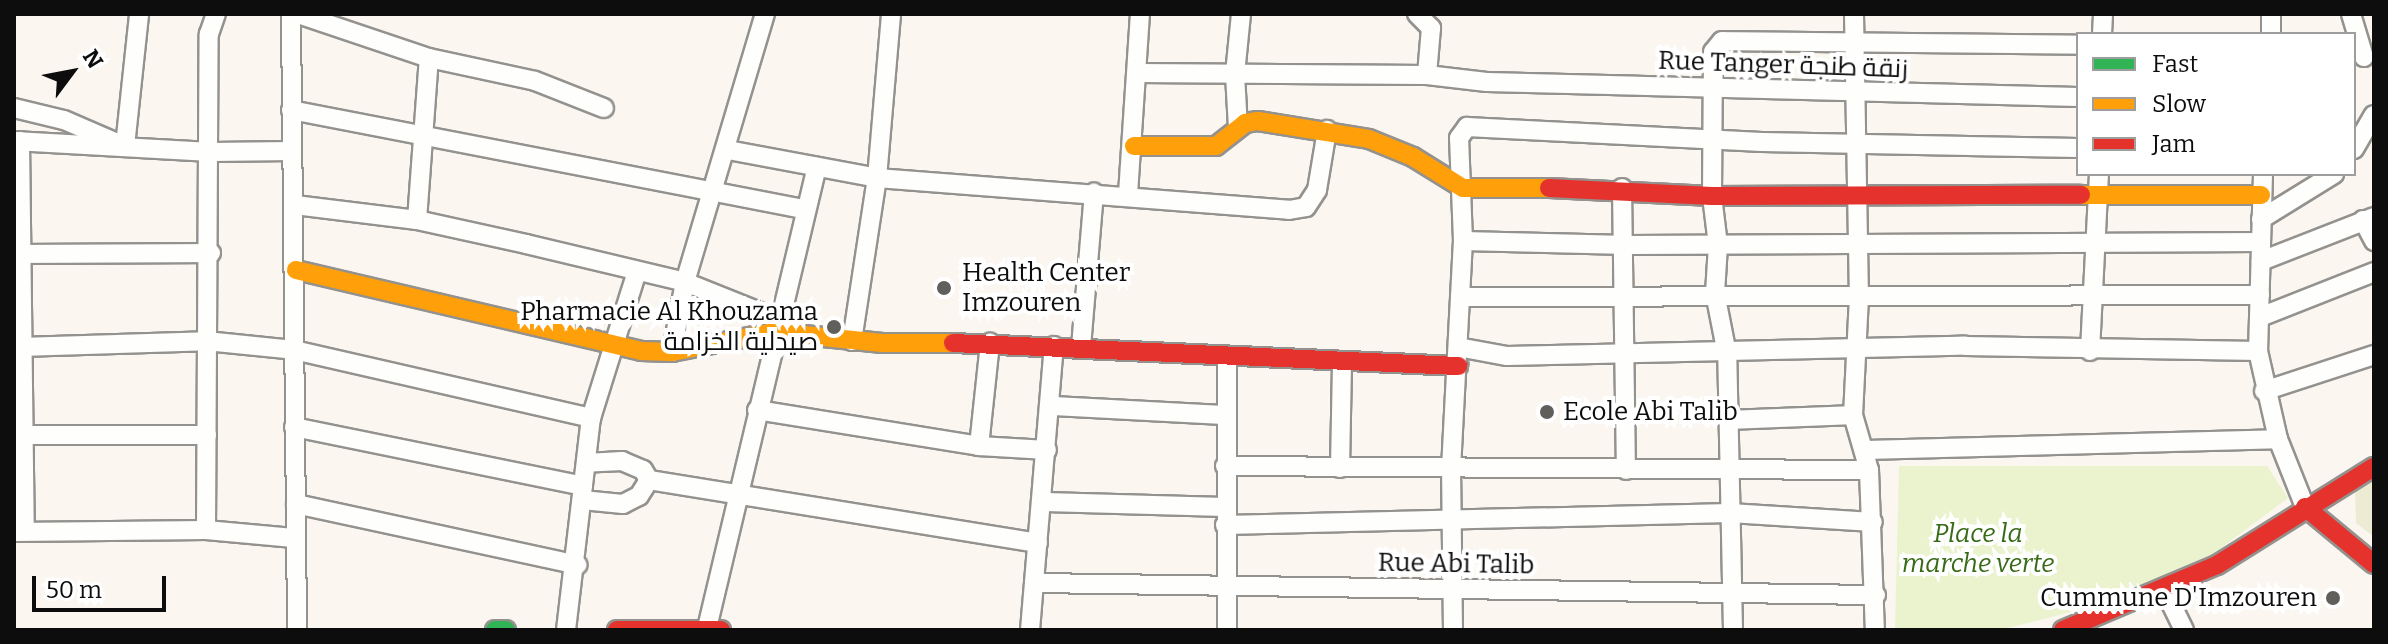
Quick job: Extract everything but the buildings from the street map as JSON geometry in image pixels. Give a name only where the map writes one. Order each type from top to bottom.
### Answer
[{"type":"street","points":[[125,146],[139,14]]},
{"type":"street","points":[[206,530],[206,341],[211,253],[209,34],[216,14]]},
{"type":"street","points":[[291,14],[296,270],[294,538],[297,630]]},
{"type":"street","points":[[298,14],[429,58],[535,81],[604,108]]},
{"type":"street","points":[[672,352],[685,282],[728,150],[765,14]]},
{"type":"street","points":[[852,341],[877,178],[891,14]]},
{"type":"street","points":[[1128,194],[1134,146],[1140,14]]},
{"type":"street","points":[[1238,128],[1235,74],[1241,14]]},
{"type":"street","points":[[1417,14],[1431,28],[1427,75]]},
{"type":"street","points":[[1854,14],[1859,93],[1856,193],[1859,297],[1853,415],[1869,470],[1875,630]]},
{"type":"street","points":[[2351,14],[2364,57]]},
{"type":"street","points":[[1733,630],[1727,354],[1715,293],[1718,245],[1712,196],[1712,56],[1722,41],[2076,45]]},
{"type":"street","points":[[417,220],[421,132],[429,58]]},
{"type":"street","name":"Rue Tanger زنقة طنجة","points":[[1137,73],[1427,75],[1487,82],[2076,97]]},
{"type":"street","points":[[14,108],[64,120],[125,146]]},
{"type":"street","points":[[291,110],[421,132],[803,209]]},
{"type":"street","points":[[2361,148],[2374,115]]},
{"type":"street","points":[[1134,146],[1216,146],[1228,141],[1238,128],[1258,121],[1369,139],[1413,157],[1463,188],[1622,188],[1712,196],[2098,183],[2261,195]]},
{"type":"street","points":[[1453,630],[1451,469],[1463,241],[1459,138],[1467,127],[1712,140],[2076,148]]},
{"type":"street","points":[[728,150],[877,178],[1128,194],[1289,210],[1306,207],[1317,190],[1327,130]]},
{"type":"street","points":[[292,151],[211,152],[17,141],[24,254],[20,347],[25,435],[20,532],[206,530],[294,538]]},
{"type":"street","points":[[617,630],[714,629],[757,410],[803,209],[817,167]]},
{"type":"street","points":[[2263,176],[2258,351],[2264,391],[2278,439],[2305,507],[2374,564]]},
{"type":"street","points":[[2261,219],[2331,176]]},
{"type":"street","points":[[2090,351],[2098,183]]},
{"type":"street","points":[[1622,188],[1621,295],[1626,470]]},
{"type":"street","points":[[1081,347],[1094,193]]},
{"type":"street","points":[[295,205],[417,220],[636,274],[685,282],[776,326],[852,341],[990,343],[1342,361],[1727,354],[1856,348],[2258,351]]},
{"type":"street","points":[[2261,261],[2368,219],[2374,241]]},
{"type":"street","points":[[1463,241],[1622,245],[2260,242]]},
{"type":"street","points":[[24,254],[211,253]]},
{"type":"street","points":[[296,270],[612,348],[672,352],[776,326]]},
{"type":"street","points":[[2260,317],[2374,272]]},
{"type":"street","points":[[566,630],[577,565],[591,418],[636,274]]},
{"type":"street","points":[[1460,297],[1715,293],[1859,297],[2260,295]]},
{"type":"street","points":[[20,347],[206,341],[294,350],[591,418]]},
{"type":"street","points":[[979,446],[990,343]]},
{"type":"street","points":[[1030,630],[1045,502],[1053,406],[1054,346]]},
{"type":"street","points":[[2264,391],[2374,355]]},
{"type":"street","points":[[1227,356],[1224,415],[1227,630]]},
{"type":"street","points":[[1340,468],[1342,361]]},
{"type":"street","points":[[1053,406],[1224,415]]},
{"type":"street","points":[[757,410],[979,446],[1047,450]]},
{"type":"street","points":[[1730,420],[1853,415]]},
{"type":"street","points":[[294,427],[623,504],[639,496],[649,480]]},
{"type":"street","points":[[25,435],[207,435]]},
{"type":"street","points":[[1865,450],[2278,439]]},
{"type":"street","points":[[586,463],[622,461],[643,470],[649,480],[1038,543]]},
{"type":"street","points":[[1225,466],[1869,470]]},
{"type":"street","points":[[2063,630],[2217,565],[2305,507],[2374,467]]},
{"type":"street","points":[[1045,502],[1225,516],[1730,513],[1873,522]]},
{"type":"street","points":[[296,504],[577,565]]},
{"type":"street","name":"Rue Abi Talib","points":[[1034,583],[1876,595]]},
{"type":"street","points":[[2164,589],[2184,630]]},
{"type":"street","points":[[495,630],[504,630]]},
{"type":"green space","name":"Place la marche verte","points":[[1899,466],[2267,466],[2288,498],[2205,560],[2071,612],[2000,630],[1895,630]]},
{"type":"green space","points":[[2374,481],[2374,537],[2356,523],[2355,491]]},
{"type":"traffic: fast","points":[[495,630],[506,630]]},
{"type":"traffic: slow","points":[[1134,146],[1216,146],[1245,123],[1258,121],[1369,139],[1413,157],[1463,188],[1549,188]]},
{"type":"traffic: slow","points":[[2081,195],[2261,195]]},
{"type":"traffic: slow","points":[[296,270],[641,351],[672,352],[774,332],[882,343],[953,343]]},
{"type":"traffic: jam","points":[[1549,188],[1712,196],[2081,195]]},
{"type":"traffic: jam","points":[[953,343],[1458,366]]},
{"type":"traffic: jam","points":[[2063,630],[2217,565],[2374,467]]},
{"type":"traffic: jam","points":[[2305,507],[2374,564]]},
{"type":"traffic: jam","points":[[617,630],[721,630]]},
{"type":"place","name":"Health Center Imzouren","points":[[944,288]]},
{"type":"place","name":"Pharmacie Al Khouzama صيدلية الخزامة","points":[[834,327]]},
{"type":"place","name":"Ecole Abi Talib","points":[[1547,412]]},
{"type":"place","name":"Cummune D'Imzouren","points":[[2333,598]]}]
